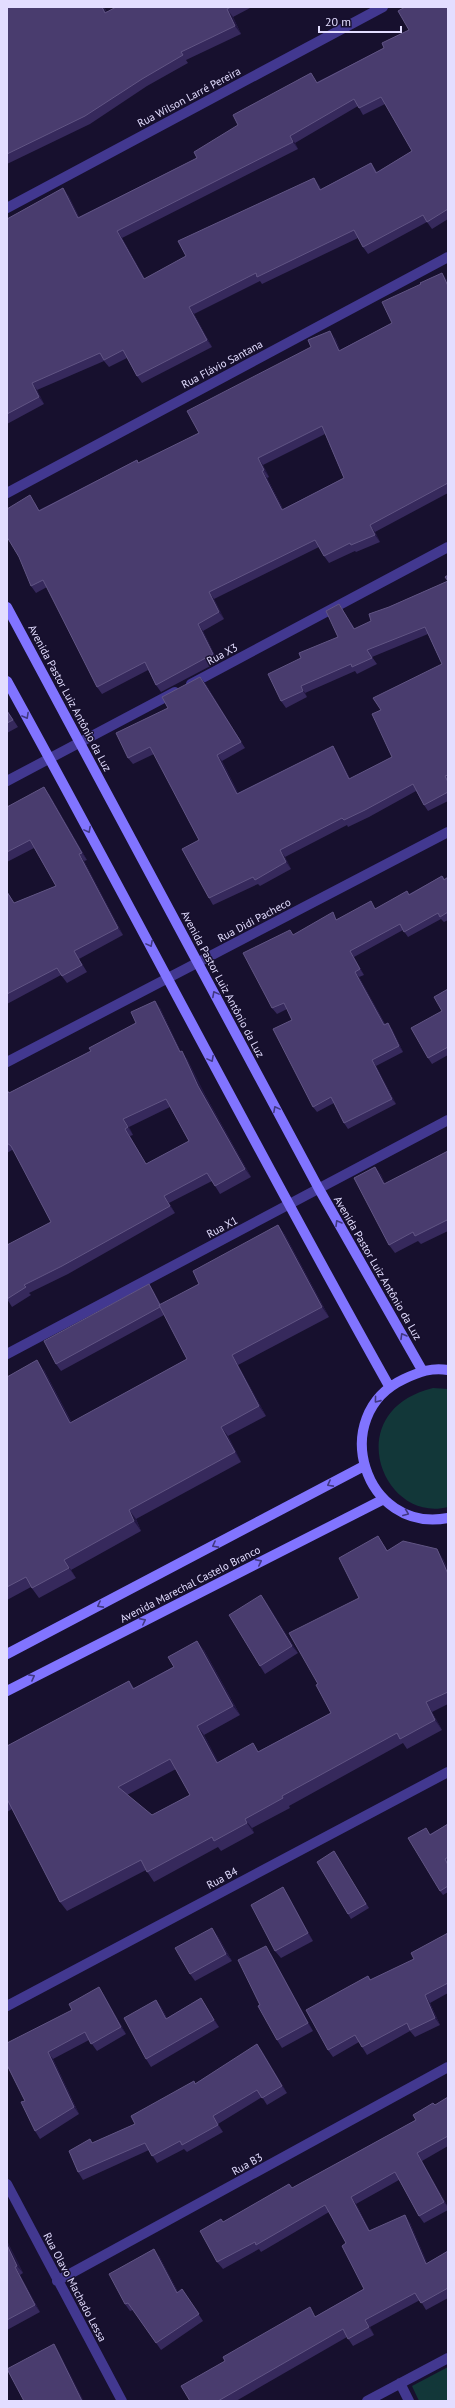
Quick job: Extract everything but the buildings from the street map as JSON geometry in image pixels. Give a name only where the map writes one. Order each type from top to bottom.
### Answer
[{"type":"street","name":"Rua Wilson Larré Pereira","points":[[7,208],[383,7]]},
{"type":"street","name":"Rua Flávio Santana","points":[[7,493],[448,257]]},
{"type":"street","name":"Rua X3","points":[[7,781],[448,547]]},
{"type":"street","name":"Avenida Pastor Luiz Antônio da Luz","points":[[7,607],[319,1189],[422,1370]]},
{"type":"street","points":[[7,681],[50,758],[288,1205],[389,1386]]},
{"type":"street","name":"Rua Didi Pacheco","points":[[7,1062],[167,977],[198,963],[448,832]]},
{"type":"street","name":"Rua X1","points":[[7,1354],[448,1120]]},
{"type":"street","points":[[448,1370],[422,1370],[389,1386],[374,1402],[365,1422],[361,1444],[364,1466],[372,1484],[384,1499],[400,1511],[420,1518],[448,1518]]},
{"type":"street","name":"Avenida Marechal Castelo Branco","points":[[7,1654],[364,1466]]},
{"type":"street","name":"Avenida Marechal Castelo Branco","points":[[7,1691],[384,1499]]},
{"type":"street","name":"Rua B4","points":[[7,2006],[448,1772]]},
{"type":"street","name":"Rua B3","points":[[57,2281],[448,2067]]},
{"type":"street","name":"Rua Olavo Machado Lessa","points":[[7,2184],[57,2281],[122,2401]]},
{"type":"street","points":[[367,2401],[448,2358]]},
{"type":"street","points":[[400,2383],[409,2401]]},
{"type":"green space","points":[[433,1388],[448,1389],[448,1507],[425,1508],[405,1499],[389,1483],[380,1462],[379,1440],[386,1419],[404,1400]]},
{"type":"green space","points":[[448,2367],[448,2401],[419,2401],[412,2386]]}]
